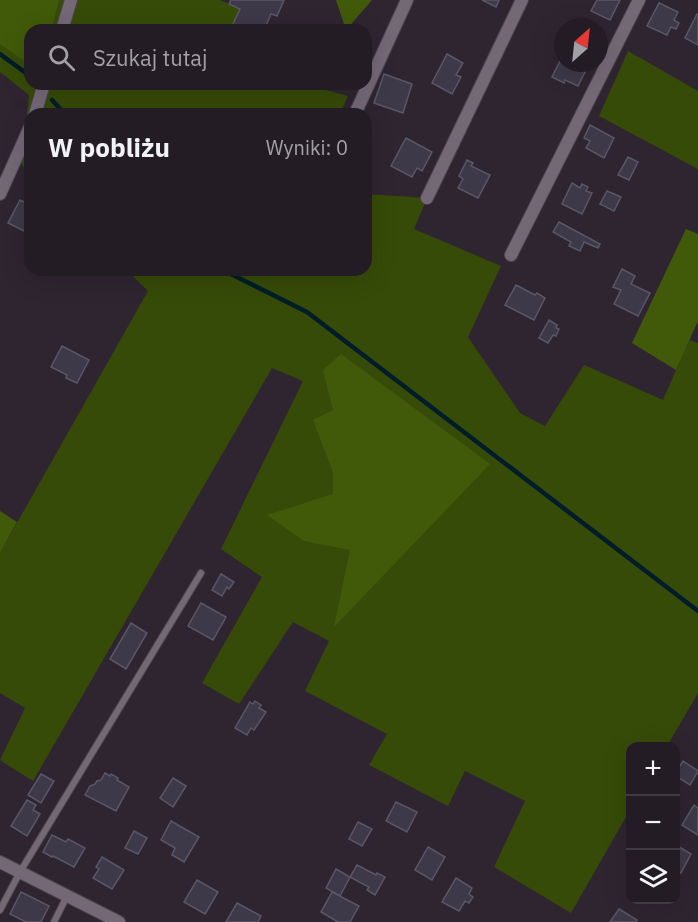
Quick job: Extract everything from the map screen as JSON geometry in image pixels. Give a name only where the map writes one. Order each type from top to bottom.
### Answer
[{"type":"street","points":[[64,24],[71,0]]},
{"type":"street","points":[[372,77],[407,0]]},
{"type":"street","points":[[427,198],[522,0]]},
{"type":"street","points":[[511,255],[639,0]]},
{"type":"street","points":[[37,108],[42,90]]},
{"type":"street","points":[[358,108],[366,90]]},
{"type":"street","points":[[0,194],[24,140]]},
{"type":"street","points":[[0,862],[120,922]]},
{"type":"lane","points":[[0,910],[20,872],[201,573]]},
{"type":"lane","points":[[54,922],[68,896]]},
{"type":"green space","points":[[0,0],[220,0],[240,9],[233,24],[24,24],[24,90],[326,90],[348,96],[343,108],[28,108],[29,95],[0,72]]},
{"type":"green space","points":[[0,0],[59,0],[53,24],[24,24],[24,61],[0,44]]},
{"type":"green space","points":[[336,0],[372,0],[351,24],[344,24]]},
{"type":"green space","points":[[628,51],[698,91],[698,169],[599,116]]},
{"type":"green space","points":[[24,141],[24,167],[16,159]]},
{"type":"green space","points":[[372,194],[427,198],[414,229],[501,266],[468,337],[520,413],[545,426],[584,365],[663,400],[689,340],[698,343],[698,693],[669,742],[626,742],[626,817],[571,913],[494,867],[525,801],[465,771],[448,806],[369,765],[387,734],[305,691],[329,641],[293,622],[239,704],[202,683],[262,577],[221,549],[303,381],[272,368],[33,781],[0,760],[25,708],[0,693],[0,553],[148,291],[133,276],[372,276]]},
{"type":"green space","points":[[686,229],[698,234],[698,321],[676,370],[632,343]]},
{"type":"green space","points":[[341,354],[490,464],[334,627],[350,550],[304,541],[267,515],[333,494],[333,472],[313,420],[333,410],[323,370]]},
{"type":"green space","points":[[0,511],[17,522],[0,553]]},
{"type":"building","points":[[231,0],[284,0],[277,16],[271,14],[267,24],[233,24],[240,9],[229,4]]},
{"type":"building","points":[[482,0],[499,0],[496,7]]},
{"type":"building","points":[[597,0],[620,0],[610,20],[591,11]]},
{"type":"building","points":[[659,3],[678,12],[674,20],[679,23],[676,29],[671,27],[667,35],[647,26]]},
{"type":"building","points":[[698,15],[698,45],[685,38]]},
{"type":"building","points":[[447,54],[463,63],[456,75],[461,77],[452,94],[432,83]]},
{"type":"building","points":[[554,72],[585,72],[578,86],[552,77]]},
{"type":"building","points":[[384,74],[412,84],[403,113],[374,103]]},
{"type":"building","points":[[590,125],[614,138],[604,158],[586,148],[590,141],[584,138]]},
{"type":"building","points":[[406,138],[432,152],[422,171],[417,168],[412,177],[391,166]]},
{"type":"building","points":[[628,157],[638,162],[629,180],[618,175]]},
{"type":"building","points":[[467,160],[473,163],[471,166],[490,175],[478,198],[458,188],[463,179],[459,176]]},
{"type":"building","points":[[572,183],[580,188],[582,184],[588,187],[586,191],[592,193],[582,214],[562,204]]},
{"type":"building","points":[[607,191],[621,197],[614,211],[600,204]]},
{"type":"building","points":[[20,200],[24,202],[24,231],[8,223]]},
{"type":"building","points":[[559,222],[600,244],[598,248],[584,242],[580,251],[569,246],[571,242],[553,232]]},
{"type":"building","points":[[622,269],[635,276],[631,284],[650,293],[638,316],[614,304],[621,290],[613,287]]},
{"type":"building","points":[[516,285],[545,298],[534,320],[505,305]]},
{"type":"building","points":[[549,320],[559,329],[556,336],[553,335],[548,343],[539,338]]},
{"type":"building","points":[[62,346],[89,360],[77,383],[51,367]]},
{"type":"building","points":[[221,574],[234,582],[229,589],[227,587],[222,596],[212,590]]},
{"type":"building","points":[[201,603],[226,617],[213,640],[188,626]]},
{"type":"building","points":[[131,623],[147,633],[126,669],[110,659]]},
{"type":"building","points":[[255,701],[261,705],[259,708],[266,712],[254,730],[251,728],[247,735],[235,728],[250,702],[253,704]]},
{"type":"building","points":[[683,761],[698,771],[690,785],[680,779],[680,766]]},
{"type":"building","points":[[105,773],[118,778],[117,780],[129,787],[116,811],[85,795],[90,786],[101,780]]},
{"type":"building","points":[[41,774],[54,781],[41,803],[28,795]]},
{"type":"building","points":[[173,778],[186,786],[173,807],[160,798]]},
{"type":"building","points":[[27,800],[36,805],[33,810],[40,814],[27,836],[11,826]]},
{"type":"building","points":[[396,802],[417,812],[407,832],[386,821]]},
{"type":"building","points":[[694,805],[698,808],[698,835],[682,825]]},
{"type":"building","points":[[171,821],[199,837],[184,862],[172,855],[175,848],[161,840]]},
{"type":"building","points":[[358,822],[372,829],[362,846],[349,839]]},
{"type":"building","points":[[134,831],[147,838],[138,854],[125,848]]},
{"type":"building","points":[[52,835],[66,842],[68,839],[85,848],[74,867],[43,852]]},
{"type":"building","points":[[428,847],[445,857],[432,880],[415,870]]},
{"type":"building","points":[[680,847],[691,854],[680,872]]},
{"type":"building","points":[[102,857],[124,870],[112,889],[93,878],[99,869],[96,867]]},
{"type":"building","points":[[357,865],[385,877],[375,895],[367,890],[369,887],[350,877]]},
{"type":"building","points":[[336,869],[350,877],[340,896],[326,888]]},
{"type":"building","points":[[456,878],[472,888],[469,894],[473,897],[469,903],[465,901],[459,911],[442,902]]},
{"type":"building","points":[[197,880],[218,892],[205,914],[184,902]]},
{"type":"building","points":[[21,892],[49,906],[41,922],[26,922],[10,914]]},
{"type":"building","points":[[332,892],[359,906],[350,922],[338,922],[321,912]]},
{"type":"building","points":[[237,903],[261,916],[258,922],[226,922]]},
{"type":"building","points":[[619,909],[637,920],[636,922],[610,922]]},
{"type":"waterway","points":[[0,54],[24,72]]},
{"type":"waterway","points":[[52,100],[59,108]]},
{"type":"waterway","points":[[235,276],[307,312],[698,611]]}]
